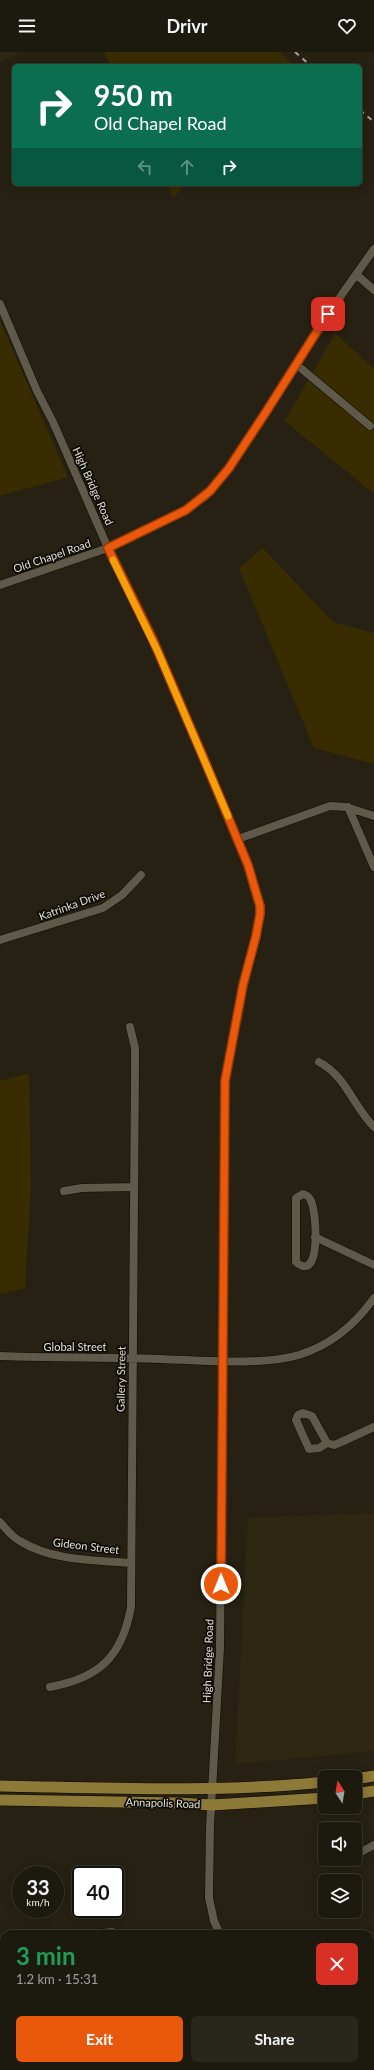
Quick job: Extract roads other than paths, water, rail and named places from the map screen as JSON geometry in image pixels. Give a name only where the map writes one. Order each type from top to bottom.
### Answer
[{"type":"main road","points":[[362,1778],[374,1776]]},
{"type":"main road","name":"Annapolis Road","points":[[0,1786],[213,1789],[318,1782]]},
{"type":"main road","points":[[362,1793],[374,1791]]},
{"type":"main road","name":"Annapolis Road","points":[[0,1800],[212,1805],[318,1798]]},
{"type":"street","name":"Old Chapel Road","points":[[0,584],[108,548],[186,510],[205,497],[229,468],[297,365],[328,314],[374,249]]},
{"type":"street","points":[[357,275],[374,290]]},
{"type":"street","name":"High Bridge Road","points":[[0,304],[108,548],[158,652],[238,839],[258,895],[260,914],[255,941],[243,985],[225,1081],[220,1648],[217,1676],[209,1898],[214,1921],[218,1930]]},
{"type":"street","points":[[297,365],[370,426]]},
{"type":"street","points":[[238,839],[325,807],[348,807],[374,816]]},
{"type":"street","points":[[348,807],[374,867]]},
{"type":"street","name":"Katrinka Drive","points":[[0,940],[103,908],[122,895],[141,875]]},
{"type":"street","name":"Gallery Street","points":[[50,1688],[82,1679],[100,1668],[116,1651],[126,1630],[131,1607],[135,1048],[130,1027]]},
{"type":"street","points":[[319,1062],[330,1068],[336,1074],[356,1104],[374,1127]]},
{"type":"street","points":[[64,1191],[89,1187],[134,1187]]},
{"type":"street","points":[[298,1195],[307,1196],[312,1203],[315,1237],[313,1259],[309,1265],[300,1266],[296,1262],[296,1198],[298,1195]]},
{"type":"street","points":[[315,1237],[374,1265]]},
{"type":"street","name":"Global Street","points":[[0,1356],[222,1361],[269,1360],[292,1357],[309,1352],[328,1343],[348,1328],[360,1316],[374,1298]]},
{"type":"street","points":[[327,1443],[319,1448],[309,1449],[296,1420],[298,1415],[308,1413],[312,1416],[327,1443],[334,1445],[374,1427]]},
{"type":"street","name":"Gideon Street","points":[[0,1522],[19,1540],[38,1550],[73,1558],[131,1562]]},
{"type":"street","points":[[362,1851],[374,1845]]},
{"type":"railway","points":[[295,52],[309,64]]},
{"type":"railway","points":[[362,112],[374,122]]}]
